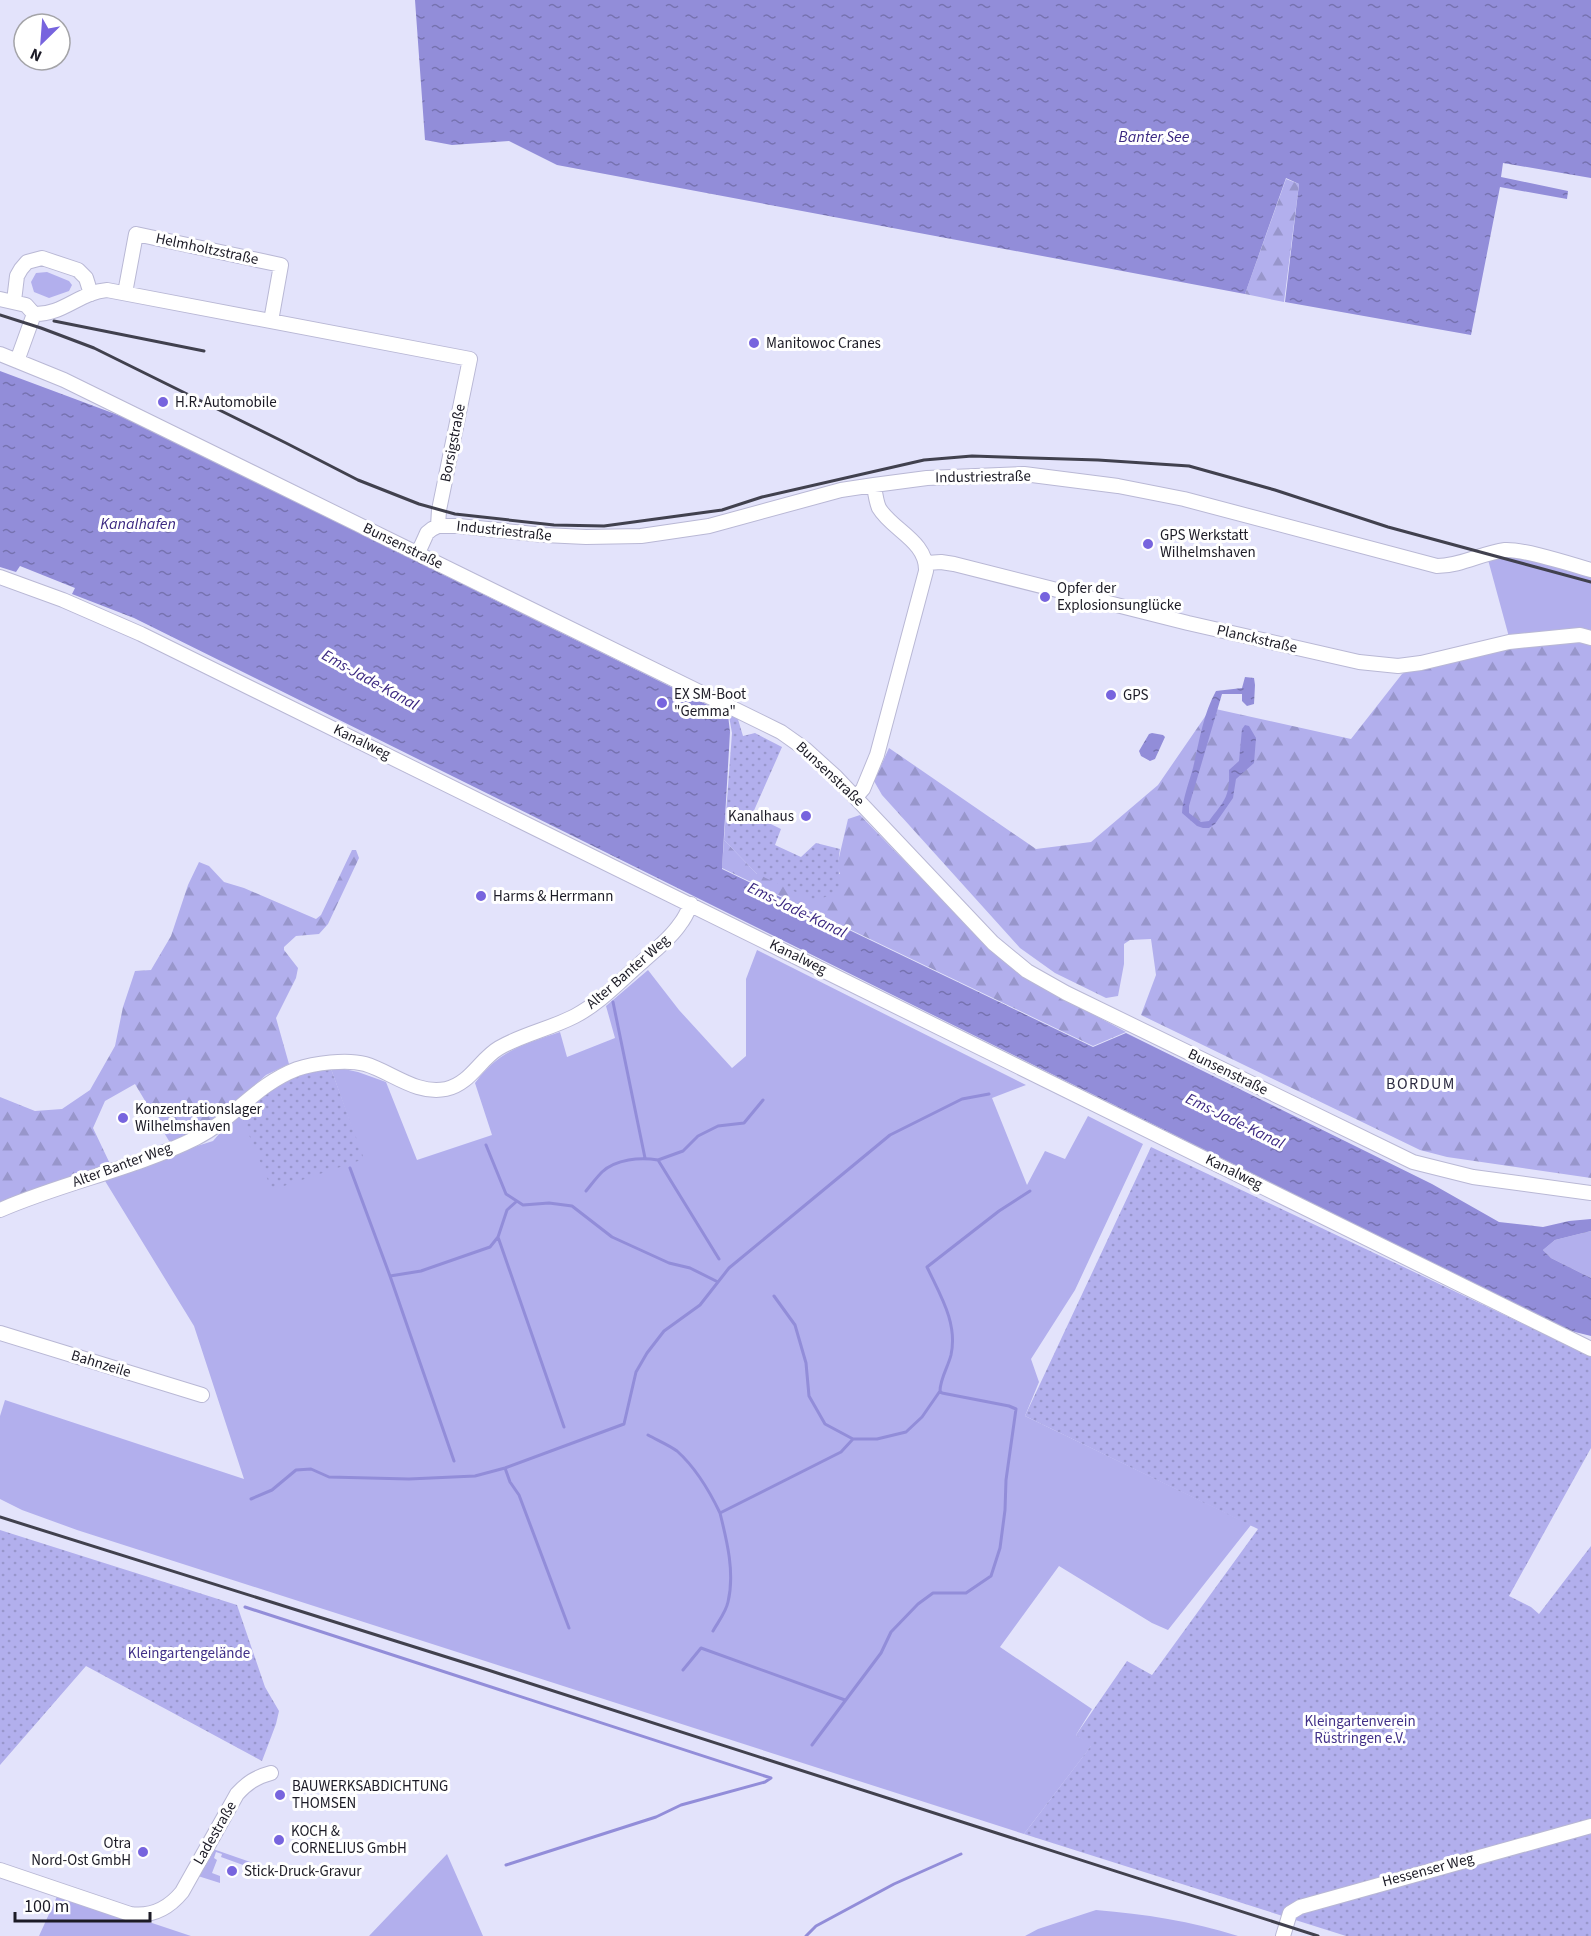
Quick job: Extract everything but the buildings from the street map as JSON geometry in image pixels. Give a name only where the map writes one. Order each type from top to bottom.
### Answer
[{"type":"street","name":"Helmholtzstraße","points":[[125,293],[136,234],[281,265],[271,321]]},
{"type":"street","points":[[34,314],[30,308],[7,300],[21,268],[27,262],[42,258],[78,270],[86,278],[91,294]]},
{"type":"street","points":[[34,314],[45,315],[58,311],[91,294],[107,290],[271,321]]},
{"type":"street","points":[[17,361],[34,314]]},
{"type":"street","name":"Borsigstraße","points":[[271,321],[470,359],[439,510],[438,526]]},
{"type":"street","name":"Bunsenstraße","points":[[0,354],[39,369],[781,732],[805,749],[856,797],[993,943],[1027,971],[1057,987],[1413,1161],[1473,1177],[1591,1193]]},
{"type":"street","name":"Industriestraße","points":[[418,553],[427,533],[438,526],[459,526],[544,536],[641,536],[709,526],[841,490],[927,478],[1024,474],[1118,486],[1184,499],[1437,566],[1451,566],[1487,554],[1512,550],[1591,570]]},
{"type":"street","points":[[856,797],[863,789],[877,755],[927,563],[919,548],[879,508],[874,485]]},
{"type":"street","name":"Planckstraße","points":[[927,563],[954,564],[1188,623],[1379,665],[1398,666],[1421,663],[1509,642],[1580,635],[1591,638]]},
{"type":"street","name":"Kanalweg","points":[[0,577],[63,600],[141,634],[1591,1349]]},
{"type":"street","name":"Alter Banter Weg","points":[[0,1210],[135,1163],[197,1137],[225,1119],[271,1081],[300,1068],[350,1062],[372,1067],[426,1089],[446,1089],[456,1085],[471,1076],[483,1060],[500,1048],[575,1016],[604,996],[674,933],[691,904]]},
{"type":"street","name":"Bahnzeile","points":[[0,1333],[202,1395]]},
{"type":"street","name":"Ladestraße","points":[[0,1870],[130,1914],[147,1915],[170,1904],[182,1892],[237,1794],[256,1778],[271,1773]]},
{"type":"street","name":"Hessenser Weg","points":[[1283,1936],[1290,1913],[1300,1907],[1591,1826]]},
{"type":"green space","points":[[1286,179],[1299,184],[1284,302],[1245,294]]},
{"type":"green space","points":[[47,272],[69,281],[72,285],[69,291],[49,298],[34,292],[31,282],[36,273]]},
{"type":"green space","points":[[1509,554],[1591,577],[1591,635],[1509,637],[1487,556]]},
{"type":"green space","points":[[1579,641],[1591,644],[1591,1178],[1447,1157],[1420,1150],[1141,1015],[1156,975],[1151,939],[1130,940],[1124,944],[1124,964],[1118,996],[1106,998],[1055,973],[1020,948],[882,795],[874,781],[889,748],[1036,849],[1091,842],[1158,785],[1211,708],[1351,739],[1402,674],[1424,662],[1509,643]]},
{"type":"green space","points":[[729,716],[737,716],[743,736],[755,733],[782,747],[752,815],[781,829],[775,845],[801,857],[816,843],[840,849],[840,891],[815,901],[757,874],[724,840],[732,733]]},
{"type":"green space","points":[[860,815],[985,944],[1022,976],[1126,1032],[1093,1046],[722,868],[724,840],[757,874],[840,874],[837,866],[848,819]]},
{"type":"green space","points":[[352,850],[356,850],[359,858],[328,924],[319,934],[296,936],[284,947],[298,968],[296,978],[276,1018],[289,1064],[266,1075],[224,1113],[172,1146],[135,1084],[105,1101],[93,1128],[112,1168],[0,1206],[0,1097],[35,1111],[62,1109],[90,1090],[115,1046],[123,1007],[135,971],[151,970],[171,936],[188,885],[199,862],[209,866],[224,882],[244,888],[316,919],[321,915]]},
{"type":"green space","points":[[757,950],[1026,1085],[992,1098],[1027,1185],[1045,1151],[1065,1159],[1088,1116],[1143,1144],[1075,1290],[1031,1359],[1039,1382],[1025,1416],[1251,1525],[1168,1630],[1152,1623],[1059,1566],[1000,1647],[1092,1709],[1076,1735],[1092,1745],[1024,1834],[77,1530],[22,1510],[0,1499],[0,1416],[5,1400],[244,1479],[194,1326],[102,1176],[213,1141],[239,1111],[363,1159],[330,1066],[358,1072],[386,1082],[417,1160],[492,1135],[475,1083],[484,1072],[513,1050],[560,1032],[567,1057],[615,1038],[606,1006],[648,970],[679,1010],[732,1068],[746,1056],[746,979]]},
{"type":"green space","points":[[330,1066],[364,1159],[272,1190],[239,1111],[299,1070]]},
{"type":"green space","name":"Kleingartenverein Rüstringen e.V.","points":[[1151,1147],[1591,1356],[1591,1448],[1509,1596],[1531,1607],[1539,1614],[1591,1546],[1591,1936],[1346,1936],[1024,1834],[1091,1746],[1076,1735],[1127,1661],[1152,1675],[1258,1529],[1025,1416]]},
{"type":"green space","points":[[1591,1231],[1591,1278],[1551,1258],[1543,1250],[1555,1240]]},
{"type":"green space","name":"Kleingartengelände","points":[[0,1530],[237,1605],[265,1687],[279,1711],[262,1761],[86,1666],[0,1765]]},
{"type":"green space","points":[[213,1849],[265,1867],[257,1870],[221,1857],[222,1854],[216,1852],[214,1858],[217,1860],[212,1873],[220,1876],[220,1883],[198,1876]]},
{"type":"green space","points":[[447,1854],[483,1936],[369,1936]]},
{"type":"green space","points":[[59,1892],[191,1936],[39,1936]]},
{"type":"green space","points":[[1096,1910],[1168,1919],[1238,1936],[1025,1936],[1038,1929]]},
{"type":"water","name":"Banter See","points":[[415,0],[1591,0],[1591,178],[1503,163],[1501,177],[1568,191],[1567,199],[1500,187],[1471,335],[1285,302],[1299,184],[1286,178],[1245,294],[557,165],[509,141],[452,145],[425,140]]},
{"type":"water","name":"Kanalhafen","points":[[0,371],[126,418],[728,715],[730,732],[722,869],[1093,1047],[1126,1033],[1432,1184],[1499,1222],[1543,1227],[1591,1219],[1591,1231],[1555,1240],[1543,1250],[1551,1258],[1591,1278],[1591,1336],[1567,1330],[134,618],[72,594],[75,588],[20,566],[16,572],[0,567]]},
{"type":"water","points":[[1245,677],[1254,678],[1254,704],[1247,706],[1242,701],[1242,694],[1222,694],[1189,806],[1189,813],[1201,822],[1209,821],[1223,803],[1229,786],[1229,770],[1239,761],[1242,729],[1245,725],[1249,726],[1256,738],[1254,763],[1236,779],[1233,798],[1215,824],[1209,828],[1203,828],[1197,826],[1182,813],[1205,719],[1216,691],[1242,688]]},
{"type":"water","points":[[1149,734],[1165,737],[1155,759],[1150,761],[1141,756],[1139,751]]},
{"type":"waterway","points":[[613,1002],[645,1158]]},
{"type":"waterway","points":[[251,1499],[272,1490],[296,1470],[311,1469],[329,1477],[409,1479],[475,1476],[505,1468],[624,1424],[636,1372],[647,1353],[664,1331],[700,1305],[729,1268],[890,1135],[962,1099],[989,1094]]},
{"type":"waterway","points":[[658,1160],[683,1151],[698,1136],[718,1126],[744,1123],[763,1100]]},
{"type":"waterway","points":[[486,1145],[506,1194],[523,1205],[549,1203],[572,1206],[612,1237],[669,1263],[690,1268],[718,1282]]},
{"type":"waterway","points":[[586,1191],[602,1172],[614,1164],[636,1159],[658,1160],[719,1259]]},
{"type":"waterway","points":[[350,1168],[390,1276],[421,1271],[490,1247],[498,1237],[507,1210],[517,1201]]},
{"type":"waterway","points":[[812,1745],[881,1653],[891,1632],[918,1604],[933,1593],[966,1593],[991,1576],[1000,1548],[1006,1480],[1016,1409],[940,1391],[951,1355],[952,1332],[942,1299],[927,1267],[999,1211],[1030,1191]]},
{"type":"waterway","points":[[498,1237],[564,1427]]},
{"type":"waterway","points":[[390,1276],[454,1461]]},
{"type":"waterway","points":[[774,1296],[795,1325],[806,1363],[809,1396],[825,1424],[853,1439],[877,1439],[906,1432],[922,1417],[940,1391]]},
{"type":"waterway","points":[[648,1435],[674,1449],[684,1458],[702,1480],[720,1513]]},
{"type":"waterway","points":[[713,1631],[727,1606],[731,1580],[720,1513],[841,1452],[853,1439]]},
{"type":"waterway","points":[[505,1468],[510,1482],[519,1495],[569,1628]]},
{"type":"waterway","points":[[245,1607],[771,1778]]},
{"type":"waterway","points":[[683,1670],[701,1648],[845,1700]]},
{"type":"waterway","points":[[506,1865],[656,1817],[681,1805],[765,1782],[771,1778]]},
{"type":"waterway","points":[[806,1936],[816,1926],[894,1884],[961,1854]]},
{"type":"railway","points":[[0,315],[94,348],[358,480],[419,504],[455,514],[554,525],[604,526],[722,510],[762,497],[924,460],[972,456],[1098,460],[1189,466],[1275,490],[1388,527],[1591,582]]},
{"type":"railway","points":[[54,321],[204,351]]},
{"type":"railway","points":[[0,1517],[488,1670],[1318,1936]]},
{"type":"place","name":"Manitowoc Cranes","points":[[754,343]]},
{"type":"place","name":"H.R. Automobile","points":[[163,402]]},
{"type":"place","name":"GPS Werkstatt Wilhelmshaven","points":[[1148,544]]},
{"type":"place","name":"Opfer der Explosionsunglücke","points":[[1045,597]]},
{"type":"place","name":"GPS","points":[[1111,695]]},
{"type":"place","name":"EX SM-Boot \"Gemma\"","points":[[662,703]]},
{"type":"place","name":"Kanalhaus","points":[[806,816]]},
{"type":"place","name":"Harms & Herrmann","points":[[481,896]]},
{"type":"place","name":"Konzentrationslager Wilhelmshaven","points":[[123,1118]]},
{"type":"place","name":"BAUWERKSABDICHTUNG THOMSEN","points":[[280,1795]]},
{"type":"place","name":"KOCH & CORNELIUS GmbH","points":[[279,1840]]},
{"type":"place","name":"Otra Nord-Ost GmbH","points":[[143,1852]]},
{"type":"place","name":"Stick-Druck-Gravur","points":[[232,1871]]},
{"type":"district","name":"BORDUM","points":[[1421,1084]]},
{"type":"water label","name":"Ems-Jade-Kanal","points":[[370,680]]},
{"type":"water label","name":"Ems-Jade-Kanal","points":[[797,910]]},
{"type":"water label","name":"Ems-Jade-Kanal","points":[[1235,1121]]}]
